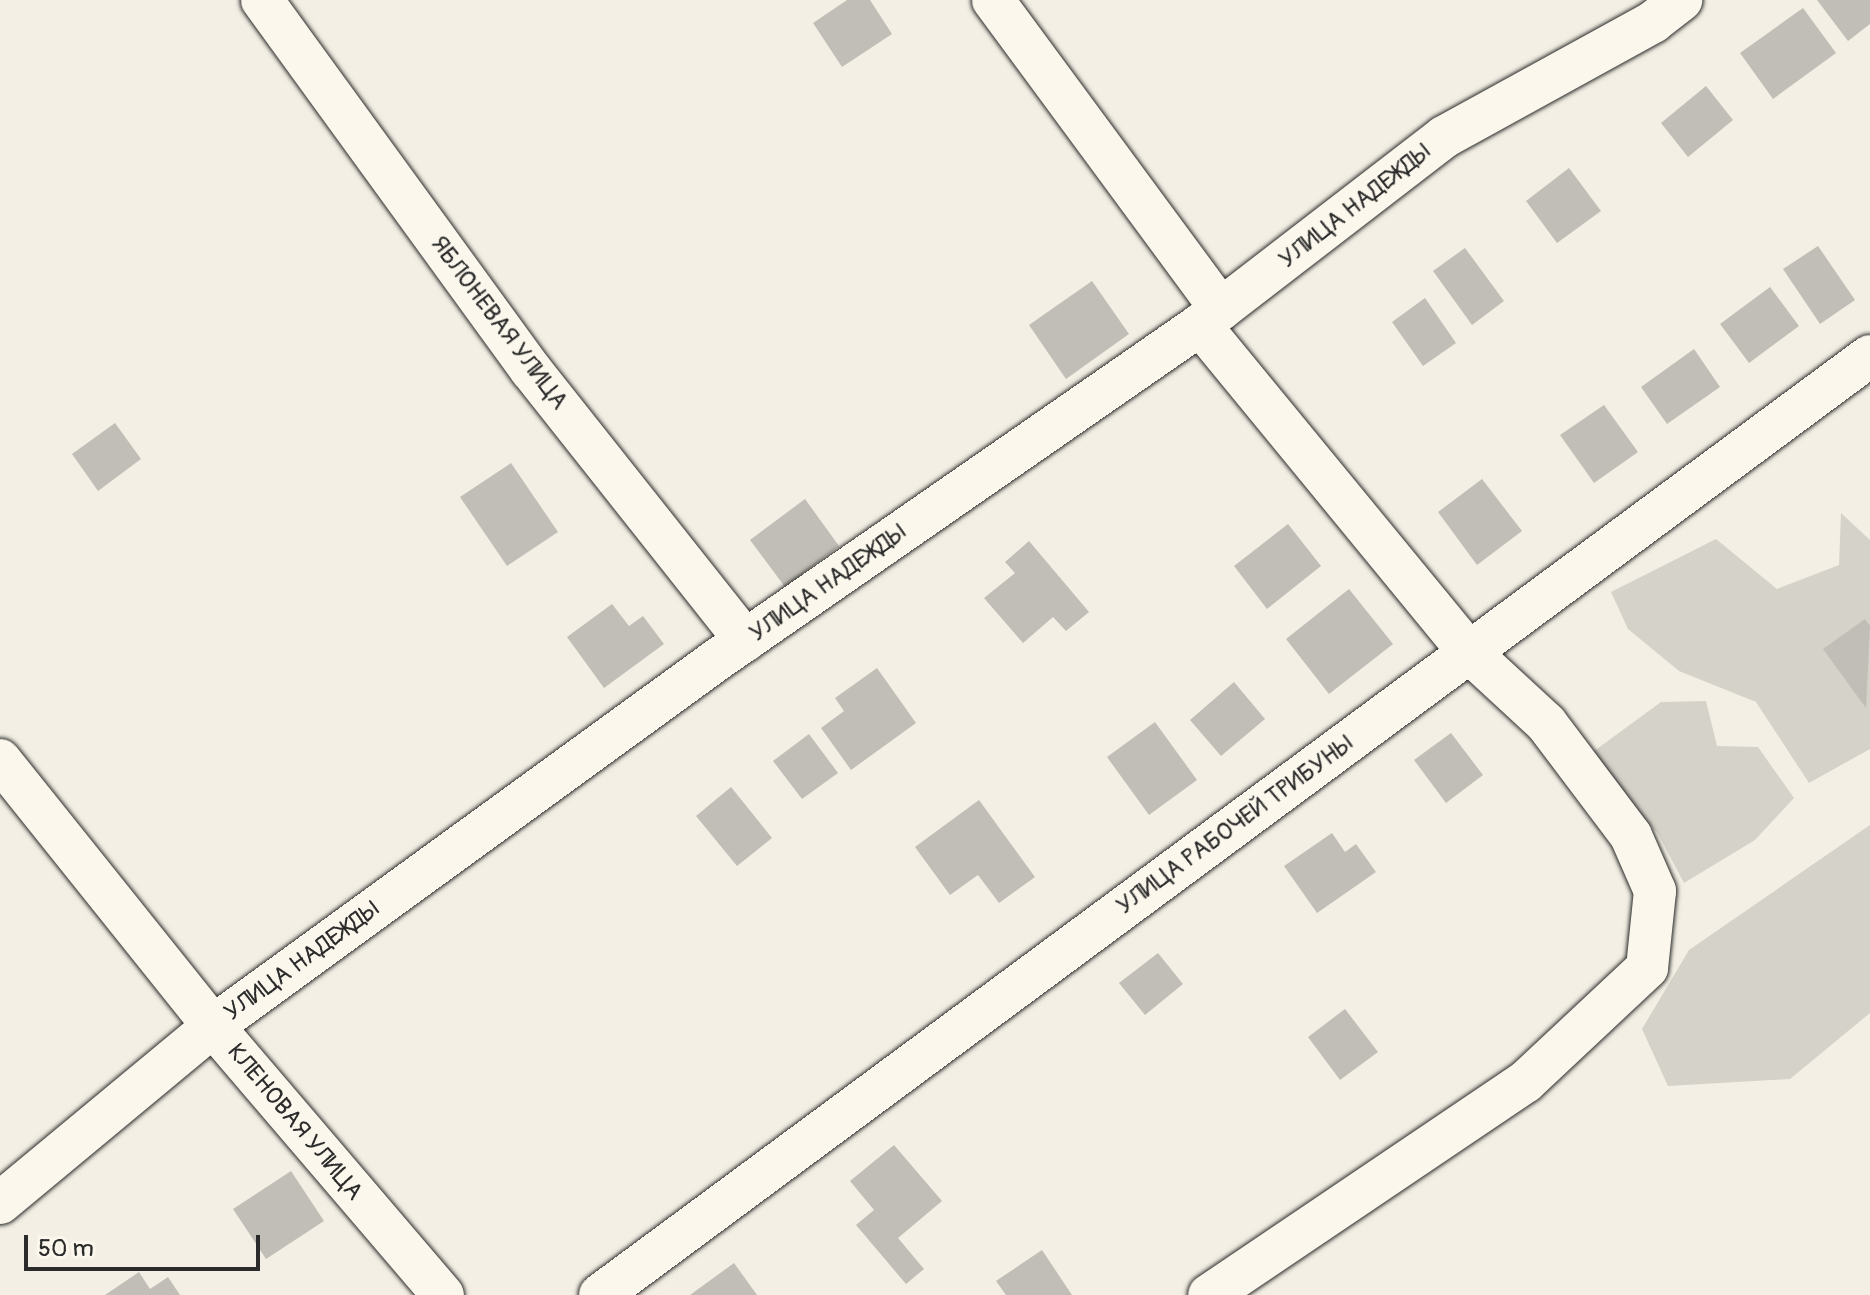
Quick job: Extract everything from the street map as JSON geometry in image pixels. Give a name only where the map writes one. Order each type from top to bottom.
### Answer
[{"type":"street","name":"ЯБЛОНЕВАЯ УЛИЦА","points":[[262,0],[531,370],[745,640]]},
{"type":"street","points":[[993,0],[1210,317],[1469,652],[1546,723],[1631,836],[1655,891],[1647,968],[1525,1082],[1209,1295]]},
{"type":"street","name":"УЛИЦА НАДЕЖДЫ","points":[[0,1203],[213,1026],[745,640],[1210,317],[1444,137],[1653,22],[1681,0]]},
{"type":"street","name":"УЛИЦА РАБОЧЕЙ ТРИБУНЫ","points":[[600,1295],[1870,356]]},
{"type":"street","name":"КЛЕНОВАЯ УЛИЦА","points":[[0,760],[213,1026],[443,1295]]},
{"type":"shaded area","points":[[1841,513],[1870,540],[1870,749],[1809,783],[1756,702],[1679,671],[1628,629],[1611,592],[1716,539],[1777,589],[1839,565]]},
{"type":"shaded area","points":[[1706,701],[1717,746],[1758,747],[1794,798],[1755,840],[1684,883],[1658,834],[1590,754],[1661,702]]},
{"type":"shaded area","points":[[1870,825],[1870,1013],[1790,1079],[1668,1086],[1642,1029],[1689,950]]},
{"type":"building","points":[[847,0],[870,0],[892,34],[842,67],[813,23]]},
{"type":"building","points":[[1817,0],[1870,0],[1870,24],[1848,41]]},
{"type":"building","points":[[1803,8],[1836,53],[1773,99],[1740,53]]},
{"type":"building","points":[[1706,86],[1733,120],[1688,157],[1661,123]]},
{"type":"building","points":[[1569,168],[1601,211],[1557,243],[1526,201]]},
{"type":"building","points":[[1818,246],[1855,300],[1820,324],[1783,269]]},
{"type":"building","points":[[1465,248],[1504,301],[1472,325],[1433,271]]},
{"type":"building","points":[[1092,281],[1129,334],[1066,379],[1029,325]]},
{"type":"building","points":[[1770,287],[1799,326],[1749,363],[1720,324]]},
{"type":"building","points":[[1425,298],[1456,343],[1423,366],[1392,322]]},
{"type":"building","points":[[1694,349],[1720,387],[1667,424],[1641,387]]},
{"type":"building","points":[[1604,405],[1638,452],[1594,483],[1560,435]]},
{"type":"building","points":[[115,423],[141,459],[98,491],[72,454]]},
{"type":"building","points":[[511,463],[558,532],[507,566],[460,497]]},
{"type":"building","points":[[1482,479],[1522,531],[1477,565],[1438,512]]},
{"type":"building","points":[[805,499],[839,546],[785,587],[750,540]]},
{"type":"building","points":[[1288,524],[1321,566],[1267,609],[1234,566]]},
{"type":"building","points":[[1029,541],[1089,612],[1066,631],[1053,617],[1023,643],[984,598],[1015,573],[1005,562]]},
{"type":"building","points":[[1349,589],[1393,644],[1329,694],[1286,639]]},
{"type":"building","points":[[612,604],[629,626],[643,616],[664,644],[604,688],[567,637]]},
{"type":"building","points":[[1865,619],[1870,626],[1866,708],[1823,649]]},
{"type":"building","points":[[877,668],[916,723],[851,770],[821,728],[844,711],[835,698]]},
{"type":"building","points":[[1234,682],[1265,719],[1221,756],[1190,720]]},
{"type":"building","points":[[1155,722],[1197,780],[1149,815],[1107,757]]},
{"type":"building","points":[[1451,733],[1483,775],[1446,803],[1414,760]]},
{"type":"building","points":[[809,734],[838,773],[802,799],[773,761]]},
{"type":"building","points":[[731,787],[772,838],[737,866],[696,816]]},
{"type":"building","points":[[979,800],[1035,877],[999,903],[978,875],[950,895],[915,847]]},
{"type":"building","points":[[1332,833],[1345,852],[1356,844],[1376,872],[1317,913],[1284,866]]},
{"type":"building","points":[[1158,953],[1183,984],[1145,1015],[1119,983]]},
{"type":"building","points":[[1345,1009],[1378,1052],[1340,1080],[1308,1037]]},
{"type":"building","points":[[894,1145],[942,1201],[898,1238],[924,1269],[906,1284],[856,1225],[874,1210],[850,1181]]},
{"type":"building","points":[[291,1171],[324,1221],[266,1259],[233,1209]]},
{"type":"building","points":[[1042,1250],[1072,1295],[1006,1295],[996,1281]]},
{"type":"building","points":[[734,1263],[757,1295],[690,1295]]},
{"type":"building","points":[[139,1272],[150,1289],[168,1277],[180,1295],[105,1295]]}]
